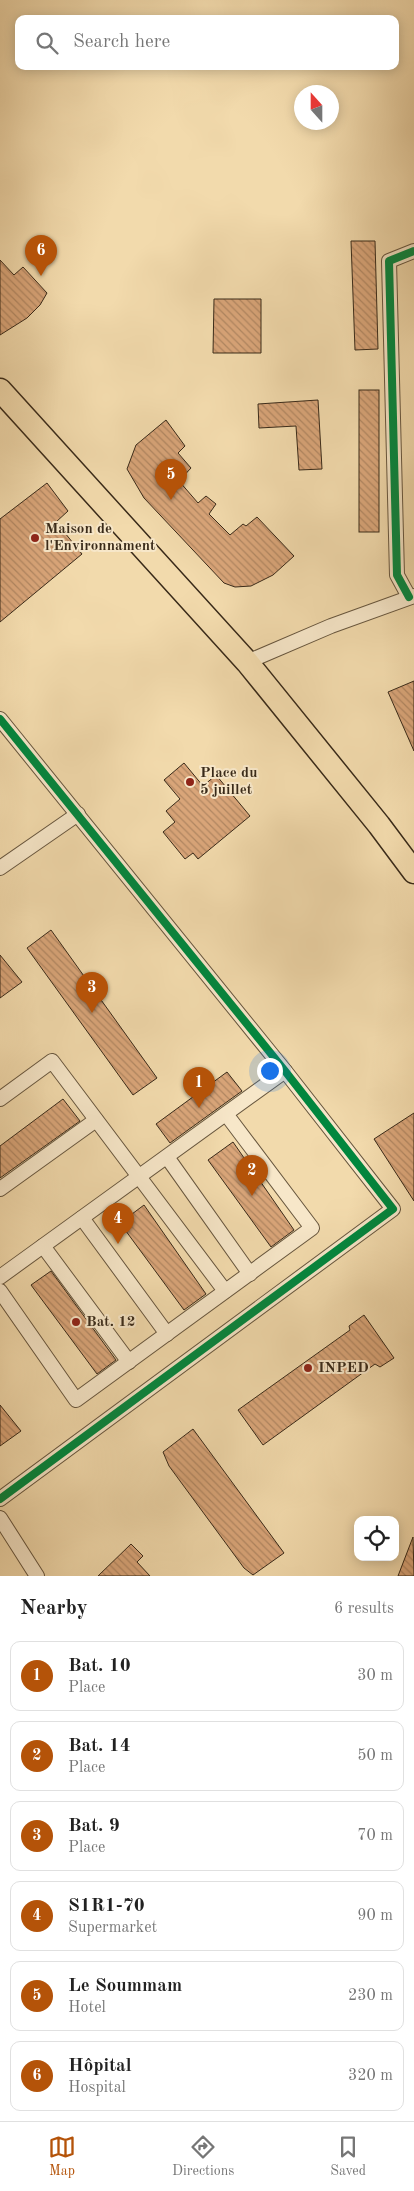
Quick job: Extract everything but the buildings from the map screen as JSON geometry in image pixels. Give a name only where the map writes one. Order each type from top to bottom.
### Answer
[{"type":"main road","points":[[0,390],[247,662],[379,825],[414,872]]},
{"type":"street","points":[[247,662],[332,626],[412,596],[397,575],[389,261],[414,251]]},
{"type":"street","points":[[0,1499],[392,1209],[285,1071],[78,814],[2,726]]},
{"type":"street","points":[[0,868],[78,814]]},
{"type":"street","points":[[0,1099],[52,1061],[225,1291]]},
{"type":"street","points":[[0,1277],[285,1071]]},
{"type":"street","points":[[0,1291],[76,1400],[312,1228],[226,1114]]},
{"type":"street","points":[[0,1190],[96,1120]]},
{"type":"street","points":[[167,1157],[250,1274]]},
{"type":"street","points":[[82,1218],[167,1334]]},
{"type":"street","points":[[43,1246],[129,1362]]},
{"type":"street","points":[[0,1518],[37,1576]]},
{"type":"cycle path","points":[[409,597],[397,575],[389,261],[414,251]]},
{"type":"cycle path","points":[[0,719],[285,1071],[393,1209],[0,1499]]},
{"type":"place","name":"Hôpital","points":[[41,276]]},
{"type":"place","name":"Le Soummam","points":[[171,500]]},
{"type":"place","name":"Maison de l'Environnament","points":[[35,538]]},
{"type":"place","name":"Place du 5 juillet","points":[[190,782]]},
{"type":"place","name":"Bat. 9","points":[[92,1013]]},
{"type":"place","name":"Bat. 10","points":[[199,1108]]},
{"type":"place","name":"Bat. 14","points":[[252,1196]]},
{"type":"place","name":"S1R1-70","points":[[118,1244]]},
{"type":"place","name":"Bat. 12","points":[[76,1322]]},
{"type":"place","name":"INPED","points":[[308,1368]]}]
